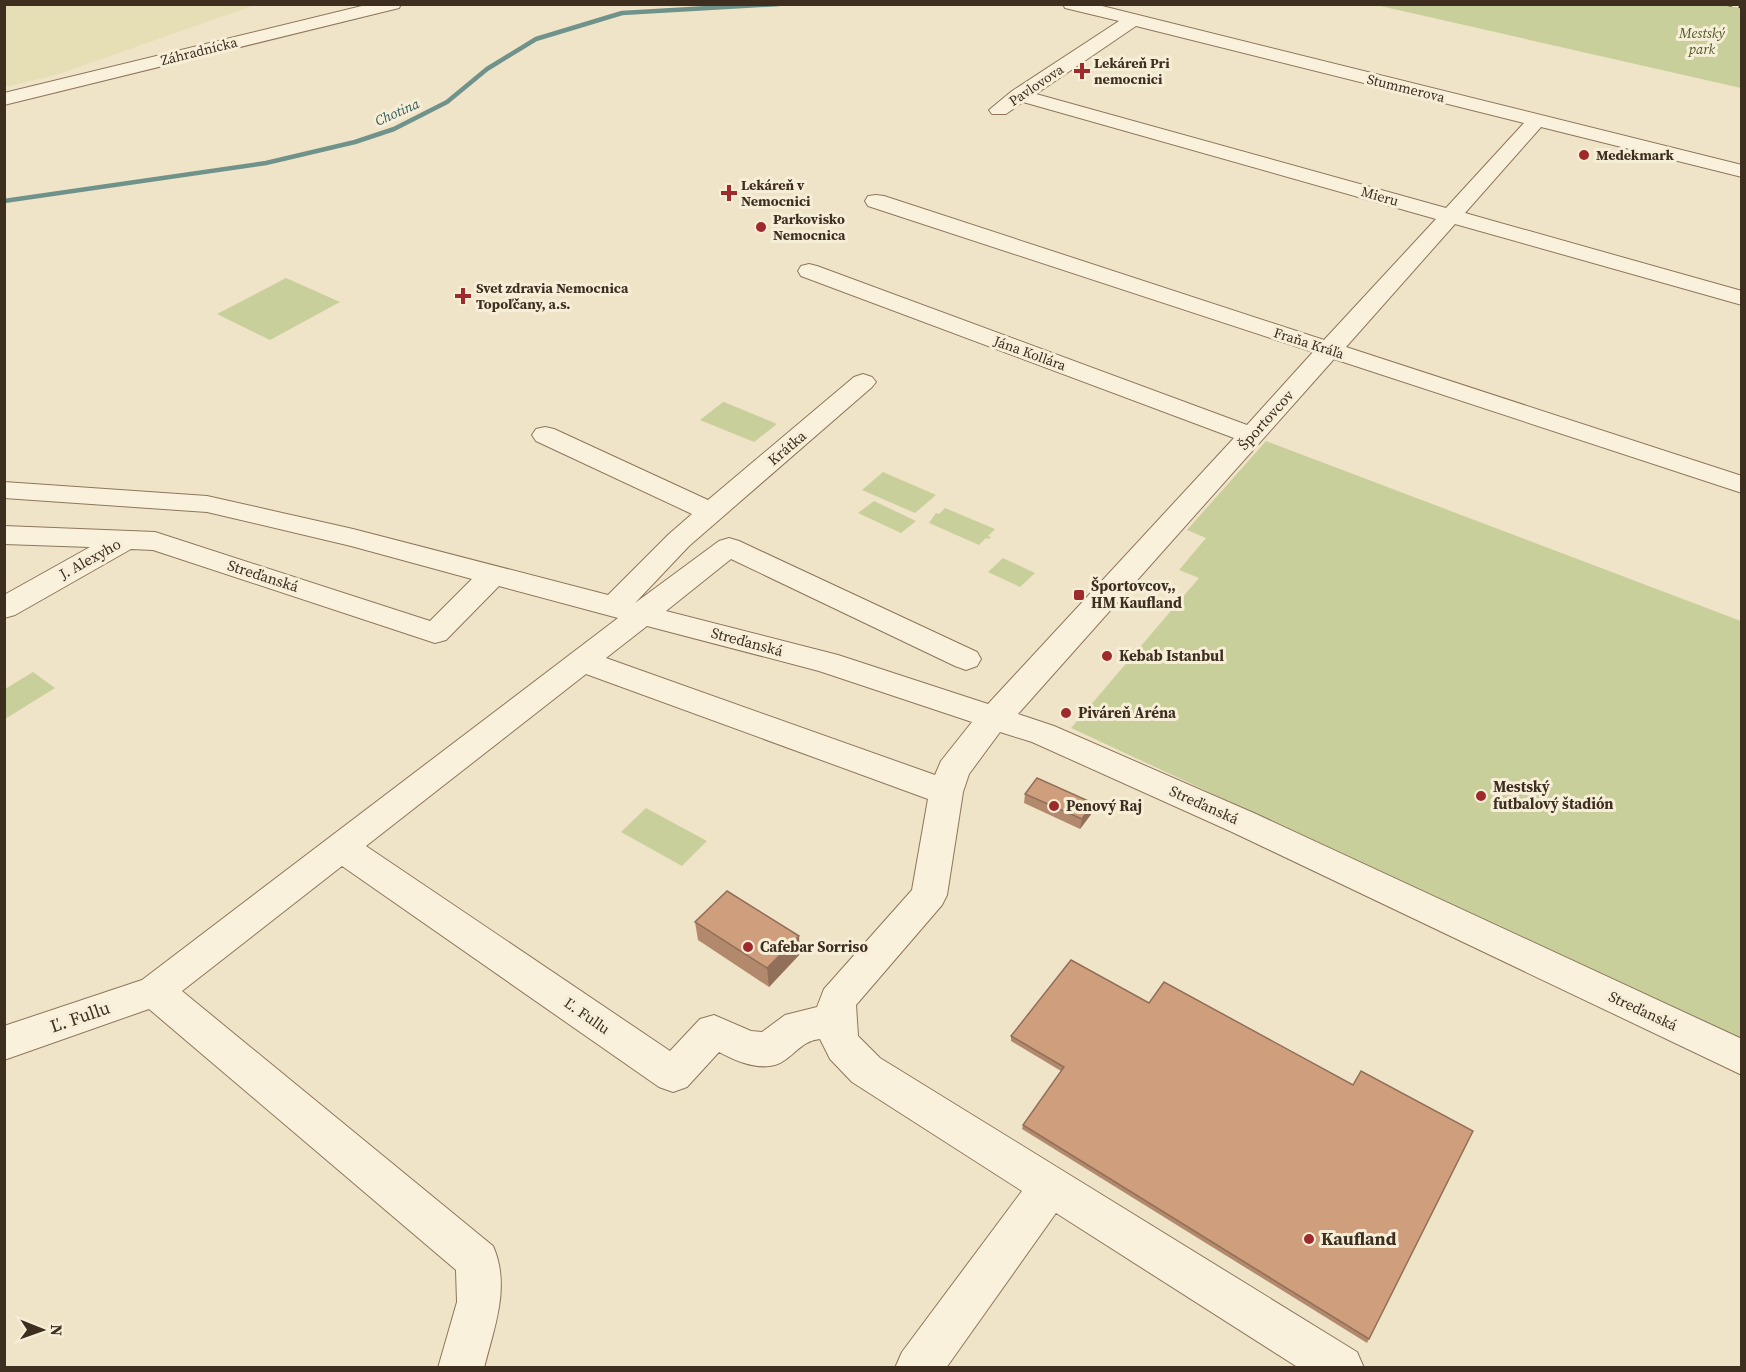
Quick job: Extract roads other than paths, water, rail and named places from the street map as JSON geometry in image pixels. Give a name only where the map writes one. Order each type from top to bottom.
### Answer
[{"type":"street","name":"Záhradnícka","points":[[4,99],[393,4]]},
{"type":"street","name":"Stummerova","points":[[1071,4],[1742,171]]},
{"type":"street","name":"Pavlovova","points":[[999,110],[1133,20]]},
{"type":"street","name":"Mieru","points":[[1019,95],[1742,298]]},
{"type":"street","name":"Športovcov","points":[[834,1022],[837,1000],[929,895],[946,792],[953,770],[993,718],[1012,701],[1537,120]]},
{"type":"street","name":"Fraňa Kráľa","points":[[876,201],[1742,485]]},
{"type":"street","name":"Jána Kollára","points":[[809,270],[1252,436]]},
{"type":"street","name":"Krátka","points":[[628,610],[679,540],[863,382]]},
{"type":"street","points":[[545,435],[710,513]]},
{"type":"street","name":"Streďanská","points":[[4,490],[207,504],[494,574],[827,663],[1043,734],[1244,823],[1742,1058]]},
{"type":"street","name":"J. Alexyho","points":[[4,608],[126,540],[169,501]]},
{"type":"street","name":"Streďanská","points":[[4,535],[155,541],[435,633],[494,574]]},
{"type":"street","points":[[628,610],[729,547],[966,658]]},
{"type":"street","name":"Ľ. Fullu","points":[[4,1043],[155,992],[582,661],[628,610]]},
{"type":"street","points":[[582,661],[946,792]]},
{"type":"street","name":"Ľ. Fullu","points":[[341,847],[673,1075],[714,1031],[747,1048],[771,1049],[786,1032],[808,1023],[834,1022]]},
{"type":"street","points":[[155,992],[478,1261],[479,1302],[461,1368]]},
{"type":"street","points":[[834,1022],[840,1042],[854,1060],[866,1070],[1341,1368]]},
{"type":"street","points":[[918,1368],[1050,1187]]},
{"type":"waterway","name":"Chotina","points":[[4,201],[266,163],[355,142],[394,129],[447,102],[487,69],[536,39],[622,13],[779,4]]},
{"type":"railway","points":[[1725,4],[1742,7]]},
{"type":"place","name":"Lekáreň Pri nemocnici","points":[[1082,71]]},
{"type":"place","name":"Medekmark","points":[[1584,155]]},
{"type":"place","name":"Lekáreň v Nemocnici","points":[[729,193]]},
{"type":"place","name":"Parkovisko Nemocnica","points":[[761,227]]},
{"type":"place","name":"Svet zdravia Nemocnica Topoľčany, a.s.","points":[[463,296]]},
{"type":"place","name":"Športovcov,, HM Kaufland","points":[[1079,595]]},
{"type":"place","name":"Kebab Istanbul","points":[[1107,656]]},
{"type":"place","name":"Piváreň Aréna","points":[[1066,713]]},
{"type":"place","name":"Mestský futbalový štadión","points":[[1481,796]]},
{"type":"place","name":"Penový Raj","points":[[1054,806]]},
{"type":"place","name":"Cafebar Sorriso","points":[[748,947]]},
{"type":"place","name":"Kaufland","points":[[1309,1239]]},
{"type":"park label","name":"Mestský park","points":[[1702,41]]}]
